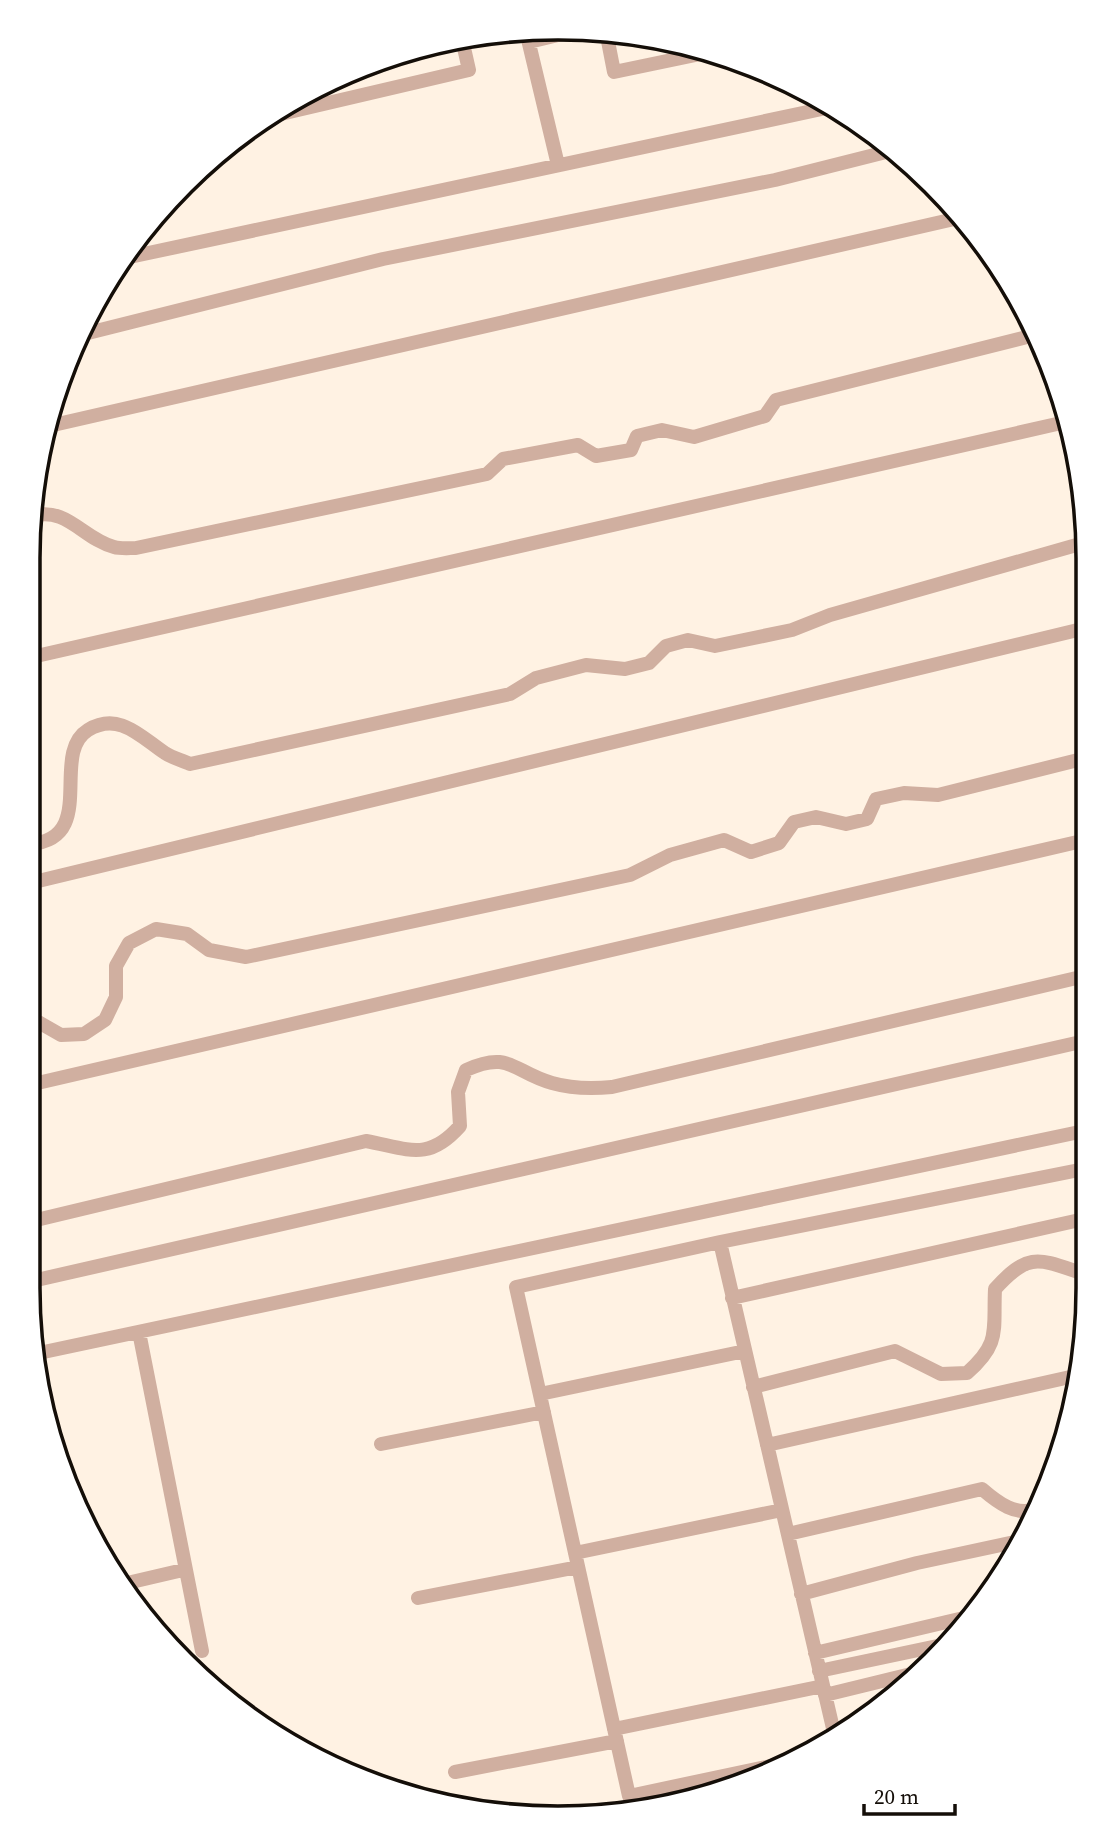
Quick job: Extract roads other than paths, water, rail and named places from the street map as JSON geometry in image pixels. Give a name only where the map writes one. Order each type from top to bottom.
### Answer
[{"type":"lane","points":[[529,41],[558,165]]},
{"type":"lane","points":[[608,43],[614,72],[687,57]]},
{"type":"lane","points":[[300,110],[469,70],[464,49]]},
{"type":"lane","points":[[138,255],[817,110]]},
{"type":"lane","points":[[93,332],[383,259],[775,180],[881,153]]},
{"type":"lane","points":[[58,424],[950,220]]},
{"type":"lane","points":[[42,513],[48,512],[70,520],[113,547],[136,548],[487,474],[503,459],[578,444],[596,456],[631,450],[637,436],[662,429],[694,438],[765,416],[776,400],[1026,337]]},
{"type":"lane","points":[[40,655],[1058,424]]},
{"type":"lane","points":[[40,841],[61,828],[68,815],[73,793],[69,771],[73,749],[86,731],[108,722],[128,727],[166,754],[190,764],[510,694],[537,678],[586,665],[625,669],[649,663],[666,646],[688,640],[715,646],[792,631],[830,615],[1076,545]]},
{"type":"lane","points":[[40,881],[1076,630]]},
{"type":"lane","points":[[40,1023],[61,1035],[84,1034],[105,1020],[116,997],[116,966],[128,943],[156,929],[187,934],[209,950],[246,957],[630,875],[670,855],[724,840],[751,852],[779,843],[793,822],[816,817],[846,824],[867,819],[876,799],[904,793],[938,795],[1076,760]]},
{"type":"lane","points":[[40,1082],[1076,841]]},
{"type":"lane","points":[[40,1219],[366,1141],[421,1152],[444,1143],[460,1126],[458,1093],[466,1070],[489,1059],[516,1066],[549,1083],[578,1090],[612,1087],[1076,978]]},
{"type":"lane","points":[[40,1279],[1076,1043]]},
{"type":"lane","points":[[45,1352],[1076,1133]]},
{"type":"lane","points":[[737,1773],[629,1796],[516,1287],[720,1242],[1076,1172]]},
{"type":"lane","points":[[732,1298],[1076,1221]]},
{"type":"lane","points":[[720,1242],[833,1726]]},
{"type":"lane","points":[[753,1387],[895,1351],[942,1374],[968,1373],[983,1359],[995,1338],[995,1289],[1016,1265],[1044,1260],[1076,1271]]},
{"type":"lane","points":[[139,1332],[183,1570],[202,1651]]},
{"type":"lane","points":[[540,1394],[745,1351]]},
{"type":"lane","points":[[767,1445],[1068,1378]]},
{"type":"lane","points":[[381,1444],[544,1412]]},
{"type":"lane","points":[[788,1534],[982,1489],[1002,1507],[1025,1509]]},
{"type":"lane","points":[[418,1598],[782,1510]]},
{"type":"lane","points":[[801,1594],[917,1563],[1008,1543]]},
{"type":"lane","points":[[132,1582],[183,1570]]},
{"type":"lane","points":[[815,1653],[955,1620]]},
{"type":"lane","points":[[819,1671],[930,1648]]},
{"type":"lane","points":[[455,1772],[615,1735],[900,1676]]}]
